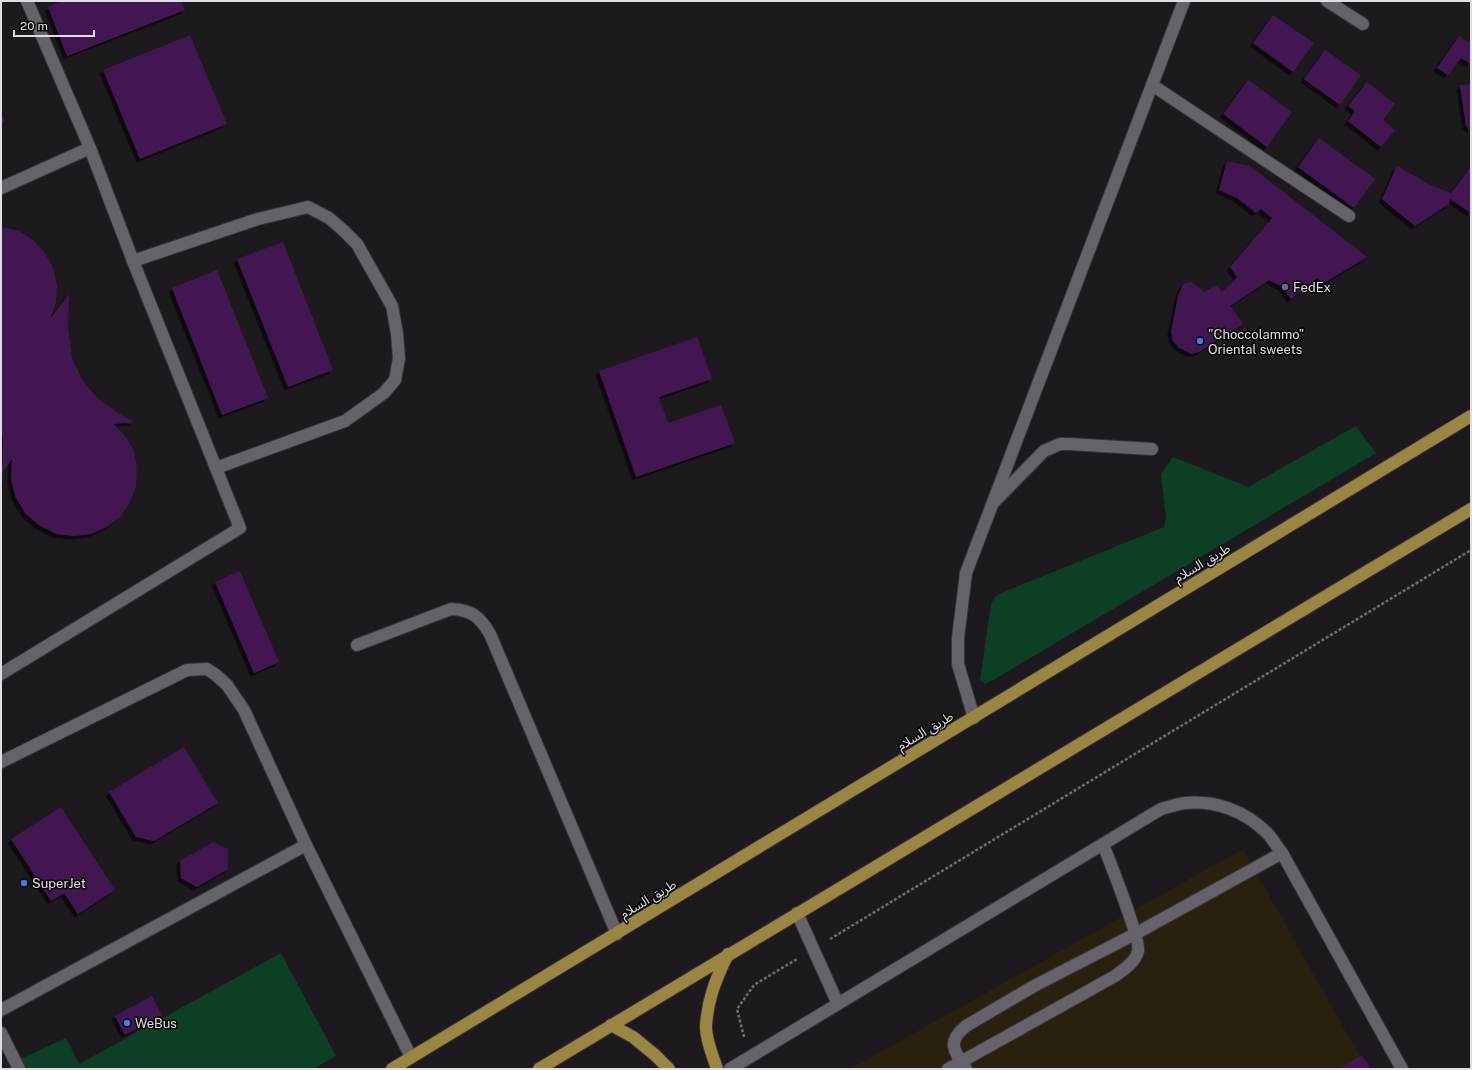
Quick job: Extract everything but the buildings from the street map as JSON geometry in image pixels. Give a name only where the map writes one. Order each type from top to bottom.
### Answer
[{"type":"main road","name":"طريق السلام","points":[[392,1069],[1471,416]]},
{"type":"main road","points":[[539,1069],[728,954],[1471,509]]},
{"type":"main road","points":[[717,1069],[711,1053],[706,1029],[709,1002],[717,976],[728,954]]},
{"type":"main road","points":[[611,1025],[633,1037],[669,1069]]},
{"type":"street","points":[[1,674],[240,528],[133,262],[90,148],[27,1]]},
{"type":"street","points":[[974,718],[958,664],[958,638],[966,573],[1184,1]]},
{"type":"street","points":[[1327,1],[1363,24]]},
{"type":"street","points":[[1152,85],[1349,216]]},
{"type":"street","points":[[1,188],[90,148]]},
{"type":"street","points":[[133,262],[258,219],[308,207],[329,218],[357,244],[392,306],[397,334],[399,358],[395,380],[384,393],[346,421],[216,468]]},
{"type":"street","points":[[993,503],[1037,457],[1051,447],[1060,444],[1069,444],[1152,449]]},
{"type":"street","points":[[357,645],[452,609],[461,609],[471,612],[478,618],[490,634],[617,934]]},
{"type":"street","points":[[1,762],[187,670],[207,669],[216,675],[227,685],[244,710],[306,845],[411,1057]]},
{"type":"street","points":[[730,1069],[1161,809],[1184,803],[1207,803],[1230,808],[1250,819],[1268,834],[1282,853],[1402,1069]]},
{"type":"street","points":[[948,1069],[964,1065],[1044,1016],[1115,976],[1128,966],[1134,958],[1138,951],[1135,934],[1103,844]]},
{"type":"street","points":[[1,1010],[306,845]]},
{"type":"street","points":[[964,1065],[953,1046],[958,1032],[966,1026],[1034,986],[1135,934],[1282,853]]},
{"type":"street","points":[[797,913],[838,1004]]},
{"type":"street","points":[[1,1033],[19,1069]]},
{"type":"path","points":[[749,1057],[737,1009],[754,985],[1471,550]]},
{"type":"shaded area","points":[[1243,849],[1367,1069],[850,1069]]},
{"type":"green space","points":[[1356,426],[1376,453],[995,679],[985,684],[980,680],[991,604],[995,597],[1001,593],[1164,527],[1166,518],[1161,474],[1173,457],[1248,487]]},
{"type":"green space","points":[[281,953],[336,1056],[313,1069],[28,1069],[20,1059],[66,1038],[79,1064]]},
{"type":"place","name":"FedEx","points":[[1285,287]]},
{"type":"place","name":"\"Choccolammo\" Oriental sweets","points":[[1200,341]]},
{"type":"place","name":"SuperJet","points":[[24,883]]},
{"type":"place","name":"WeBus","points":[[127,1023]]}]
